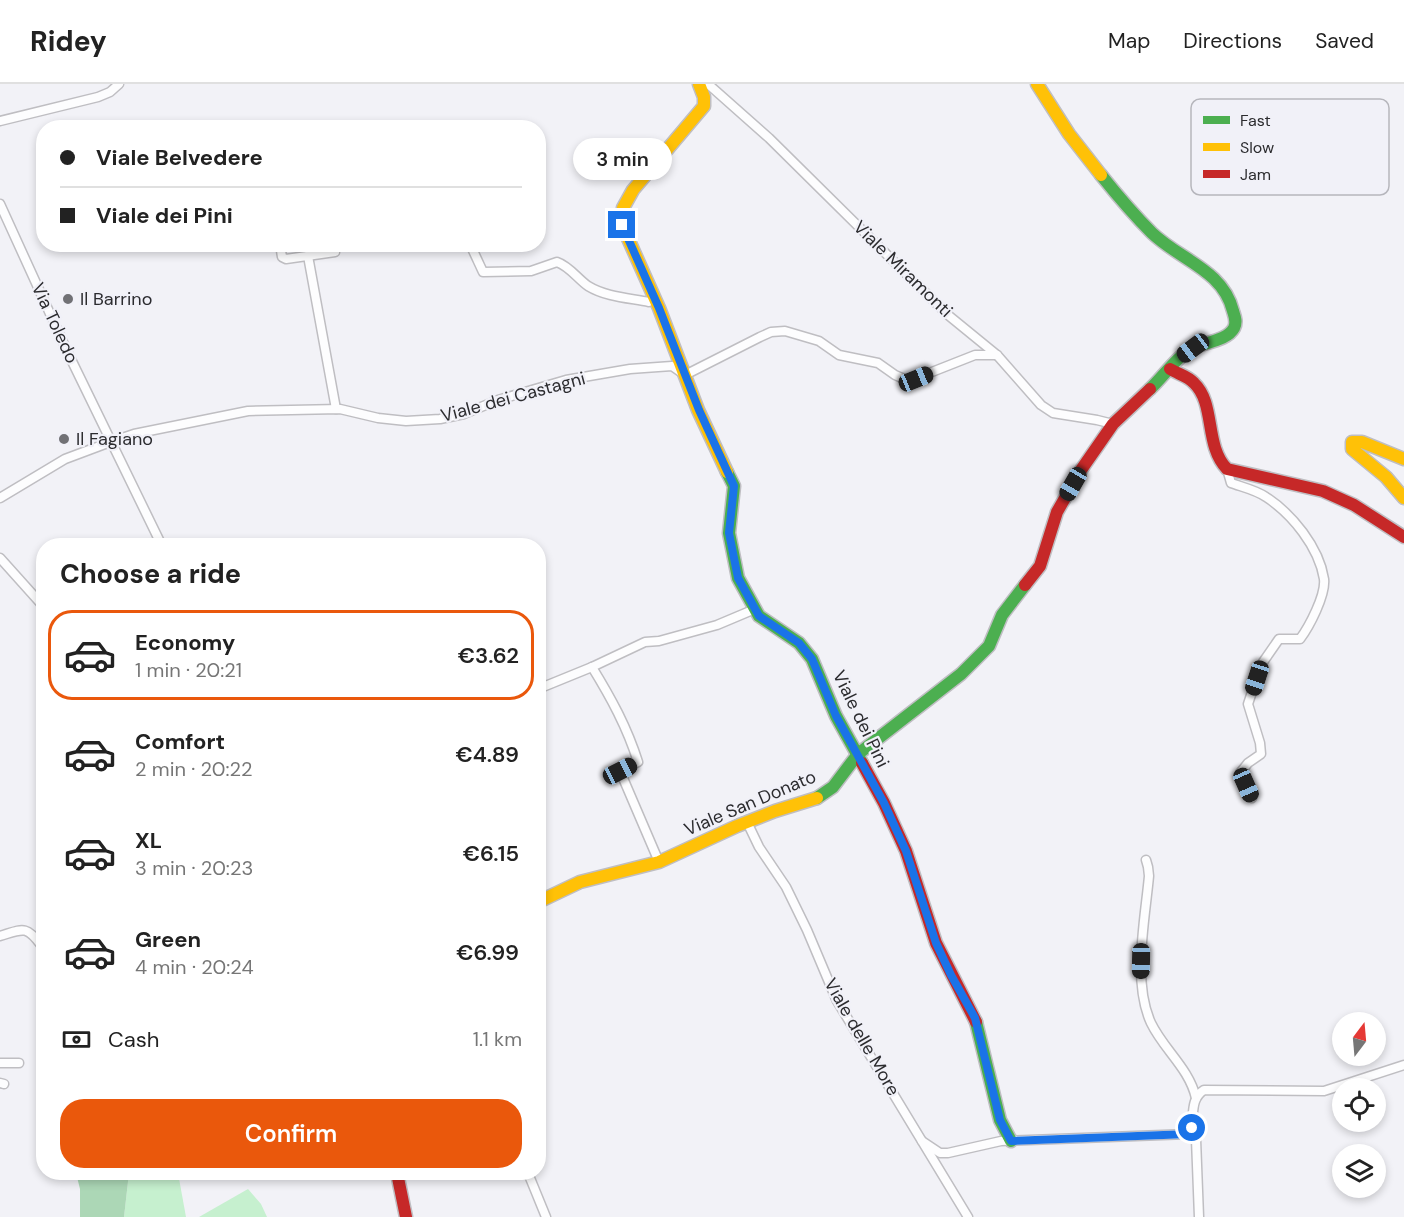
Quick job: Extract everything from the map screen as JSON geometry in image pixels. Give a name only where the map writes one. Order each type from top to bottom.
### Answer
[{"type":"street","points":[[0,121],[98,97],[110,93],[119,84]]},
{"type":"street","name":"Viale dei Pini","points":[[699,84],[704,97],[704,106],[633,190],[623,208],[622,225],[655,298],[699,410],[734,486],[729,533],[738,578],[759,616],[799,643],[812,659],[836,716],[892,821],[906,851],[936,943],[975,1018],[1000,1120],[1011,1141]]},
{"type":"street","name":"Viale Miramonti","points":[[708,84],[769,138],[948,315],[997,355],[1041,405],[1053,413],[1113,424]]},
{"type":"street","name":"Viale San Donato","points":[[546,898],[580,882],[658,862],[747,822],[821,797],[848,771],[858,754],[961,674],[989,646],[1002,615],[1040,566],[1057,512],[1081,470],[1113,424],[1193,348],[1225,336],[1233,330],[1236,320],[1232,304],[1225,291],[1212,276],[1154,234],[1111,188],[1069,134],[1037,84]]},
{"type":"street","name":"Via Toledo","points":[[0,204],[158,538]]},
{"type":"street","points":[[281,252],[282,257],[286,259],[335,252]]},
{"type":"street","points":[[473,252],[480,268],[488,273],[531,271],[557,262],[598,291],[649,302],[655,298]]},
{"type":"street","points":[[308,256],[336,409]]},
{"type":"street","points":[[685,375],[760,337],[778,332],[794,332],[819,341],[839,355],[878,363],[909,381],[975,355],[997,355]]},
{"type":"street","name":"Viale dei Castagni","points":[[0,498],[65,459],[112,441],[134,434],[248,411],[336,409],[406,421],[440,419],[464,414],[498,400],[566,380],[630,369],[672,366],[685,375]]},
{"type":"street","points":[[1170,369],[1198,386],[1216,457],[1221,465],[1227,469],[1307,486],[1333,495],[1354,505],[1404,537]]},
{"type":"street","points":[[1404,459],[1362,442],[1352,442],[1351,445],[1352,449],[1391,480],[1404,498]]},
{"type":"street","points":[[1227,469],[1231,483],[1265,496],[1291,518],[1305,534],[1320,564],[1324,581],[1307,630],[1300,639],[1279,639],[1261,665],[1248,704],[1260,743],[1260,754],[1240,773],[1252,798]]},
{"type":"street","points":[[0,558],[36,598]]},
{"type":"street","points":[[546,686],[645,642],[659,641],[717,626],[755,609]]},
{"type":"street","points":[[592,667],[619,712],[632,743],[638,762],[620,771],[658,862]]},
{"type":"street","name":"Viale delle More","points":[[747,822],[759,847],[786,887],[837,1001],[968,1217]]},
{"type":"street","points":[[1146,860],[1149,876],[1141,984],[1146,1008],[1152,1025],[1189,1076],[1196,1098]]},
{"type":"street","points":[[0,936],[24,930],[32,932],[36,938]]},
{"type":"street","points":[[0,1063],[19,1062]]},
{"type":"street","points":[[1199,1217],[1196,1139],[1191,1131],[1198,1094],[1204,1090],[1324,1091],[1404,1065]]},
{"type":"street","points":[[922,1141],[940,1153],[948,1153],[1011,1141],[1189,1134],[1191,1131]]},
{"type":"street","points":[[398,1180],[406,1217]]},
{"type":"street","points":[[531,1180],[546,1217]]},
{"type":"green space","points":[[78,1180],[128,1180],[124,1217],[80,1217]]},
{"type":"green space","points":[[128,1180],[179,1180],[186,1217],[124,1217]]},
{"type":"green space","points":[[248,1189],[261,1204],[267,1217],[199,1217]]},
{"type":"traffic: fast","points":[[1101,175],[1152,233],[1210,275],[1220,285],[1228,297],[1235,317],[1235,326],[1231,332],[1187,352],[1150,389]]},
{"type":"traffic: fast","points":[[727,472],[734,486],[729,533],[738,578],[759,616],[799,643],[812,659],[836,716],[862,763]]},
{"type":"traffic: fast","points":[[817,798],[833,787],[858,754],[961,674],[989,646],[1002,615],[1025,585]]},
{"type":"traffic: fast","points":[[976,1022],[1000,1120],[1011,1141]]},
{"type":"traffic: slow","points":[[699,84],[704,97],[704,106],[633,190],[623,208],[622,225],[659,308],[698,410],[727,472]]},
{"type":"traffic: slow","points":[[1037,84],[1069,134],[1101,175]]},
{"type":"traffic: slow","points":[[1404,459],[1362,442],[1352,442],[1352,449],[1386,477],[1404,498]]},
{"type":"traffic: slow","points":[[546,898],[580,882],[659,862],[737,826],[817,798]]},
{"type":"traffic: jam","points":[[1170,369],[1189,379],[1201,392],[1215,448],[1227,469],[1323,491],[1354,505],[1404,537]]},
{"type":"traffic: jam","points":[[1025,585],[1040,566],[1057,512],[1081,470],[1113,424],[1150,389]]},
{"type":"traffic: jam","points":[[862,763],[906,851],[936,943],[976,1022]]},
{"type":"traffic: jam","points":[[398,1180],[406,1217]]},
{"type":"place","name":"Il Barrino","points":[[68,299]]},
{"type":"place","name":"Il Fagiano","points":[[64,439]]},
{"type":"route","points":[[622,225],[659,308],[699,410],[734,486],[729,533],[738,578],[759,616],[799,643],[812,659],[836,716],[884,803],[906,851],[936,943],[975,1018],[992,1093],[1000,1120],[1011,1141],[1189,1134],[1192,1128]]}]
